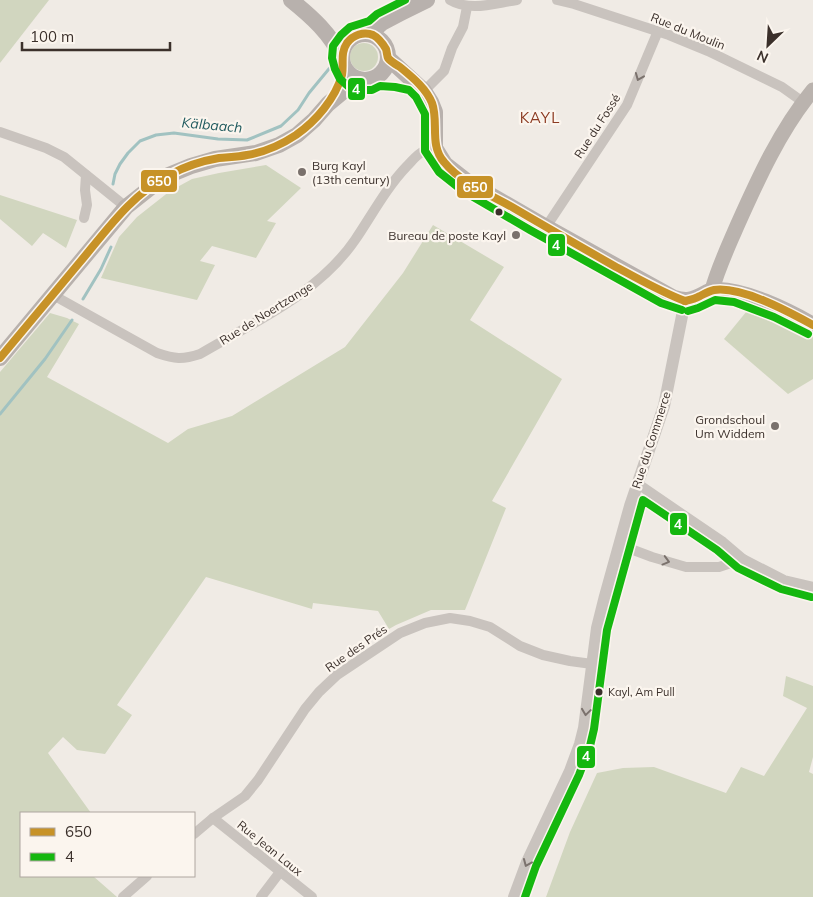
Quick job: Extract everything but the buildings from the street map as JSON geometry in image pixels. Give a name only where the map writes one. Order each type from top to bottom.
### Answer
[{"type":"main road","points":[[291,0],[314,19],[330,37],[348,73],[354,78],[362,80],[370,80],[384,72],[387,65],[391,30],[401,13]]},
{"type":"main road","points":[[328,104],[338,84],[343,62],[343,49],[348,42],[359,35],[374,30],[382,23],[427,0]]},
{"type":"main road","points":[[314,19],[336,31],[372,35],[379,39],[387,52],[432,102],[435,112],[435,148],[445,164],[468,182],[546,228],[666,294],[685,301],[712,290],[729,290],[776,306],[813,325]]},
{"type":"main road","points":[[378,76],[396,77],[419,86]]},
{"type":"main road","points":[[0,358],[126,207],[155,184],[191,166],[215,159],[256,153],[279,145],[297,135],[328,104],[362,80]]},
{"type":"main road","points":[[712,290],[716,274],[765,167],[791,118],[813,90]]},
{"type":"street","points":[[450,0],[467,7],[517,0]]},
{"type":"street","name":"Rue du Moulin","points":[[557,0],[658,31],[708,51],[782,87],[803,102]]},
{"type":"street","points":[[419,86],[444,71],[452,48],[463,27],[467,7]]},
{"type":"street","name":"Rue du Fossé","points":[[546,228],[627,105],[658,31]]},
{"type":"street","points":[[0,132],[46,148],[64,157],[126,207]]},
{"type":"street","name":"Rue de Noertzange","points":[[53,295],[157,353],[171,358],[185,359],[200,354],[303,293],[323,276],[347,251],[396,177],[423,151],[435,148]]},
{"type":"street","points":[[84,218],[87,205],[86,175]]},
{"type":"street","name":"Rue du Commerce","points":[[514,897],[527,862],[570,772],[580,744],[584,728],[597,628],[630,506],[664,406],[685,301]]},
{"type":"street","points":[[638,484],[723,542],[743,559],[784,580],[813,587]]},
{"type":"street","points":[[620,545],[686,567],[720,567],[743,559]]},
{"type":"street","name":"Rue des Prés","points":[[195,833],[212,818],[244,796],[254,786],[305,709],[337,675],[400,633],[425,622],[450,618],[470,621],[490,627],[520,646],[543,655],[592,664]]},
{"type":"street","name":"Rue Jean Laux","points":[[212,818],[312,897]]},
{"type":"street","points":[[261,897],[280,872]]},
{"type":"street","points":[[123,897],[146,877]]},
{"type":"green space","points":[[0,0],[49,0],[0,63]]},
{"type":"green space","points":[[364,43],[374,47],[378,57],[374,67],[364,71],[354,67],[350,57],[354,47]]},
{"type":"green space","points":[[266,165],[301,188],[267,221],[276,223],[256,258],[212,246],[200,261],[215,265],[197,300],[101,278],[119,237],[137,217],[170,191],[192,179]]},
{"type":"green space","points":[[0,195],[77,220],[66,248],[43,233],[32,246],[0,219]]},
{"type":"green space","points":[[433,225],[504,267],[470,320],[562,379],[492,501],[506,508],[465,610],[431,610],[389,629],[378,611],[313,603],[312,609],[206,577],[117,705],[132,715],[105,754],[77,750],[63,737],[48,753],[90,812],[20,812],[20,877],[94,877],[117,897],[0,897],[0,372],[50,313],[67,318],[79,324],[47,377],[168,443],[188,429],[232,416],[345,347],[403,273]]},
{"type":"green space","points":[[751,306],[813,336],[813,379],[788,394],[724,339]]},
{"type":"green space","points":[[786,676],[813,686],[813,757],[809,772],[813,774],[813,897],[546,897],[570,832],[597,773],[623,768],[654,767],[726,793],[741,767],[764,776],[807,708],[783,696]]},
{"type":"waterway","name":"Kälbaach","points":[[113,184],[115,174],[128,153],[140,141],[156,135],[174,133],[218,139],[247,140],[281,126],[298,110],[309,93],[333,64]]},
{"type":"waterway","name":"Kälbaach","points":[[83,299],[101,269],[111,247]]},
{"type":"waterway","name":"Kälbaach","points":[[0,414],[45,359],[72,320]]},
{"type":"transit line","name":"4","points":[[405,0],[377,14],[369,21],[350,27],[341,35],[333,46],[332,58],[340,79],[349,87],[361,90],[372,90],[380,86],[409,90],[416,97],[425,114],[425,151],[439,172],[463,191],[530,230],[661,303],[682,310]]},
{"type":"transit line","name":"650","points":[[0,358],[120,214],[155,183],[181,169],[206,161],[254,154],[273,148],[296,135],[311,123],[335,93],[342,75],[345,47],[352,38],[359,34],[370,34],[377,38],[386,49],[389,59],[414,79],[426,92],[434,110],[435,141],[439,155],[459,176],[476,188],[616,267],[685,301]]},
{"type":"transit line","name":"650","points":[[685,301],[714,290],[738,292],[765,301],[813,325]]},
{"type":"transit line","name":"4","points":[[688,311],[715,300],[734,302],[774,317],[808,334]]},
{"type":"transit line","name":"4","points":[[525,897],[536,866],[579,775],[590,746],[607,630],[643,500],[717,550],[738,568],[781,589],[811,597]]},
{"type":"place","name":"Burg Kayl (13th century)","points":[[302,172]]},
{"type":"place","name":"Bureau de poste Kayl","points":[[516,235]]},
{"type":"place","name":"Grondschoul Um Widdem","points":[[775,426]]},
{"type":"place","name":"Kayl, Am Pull","points":[[599,692]]},
{"type":"district","name":"KAYL","points":[[540,117]]}]
